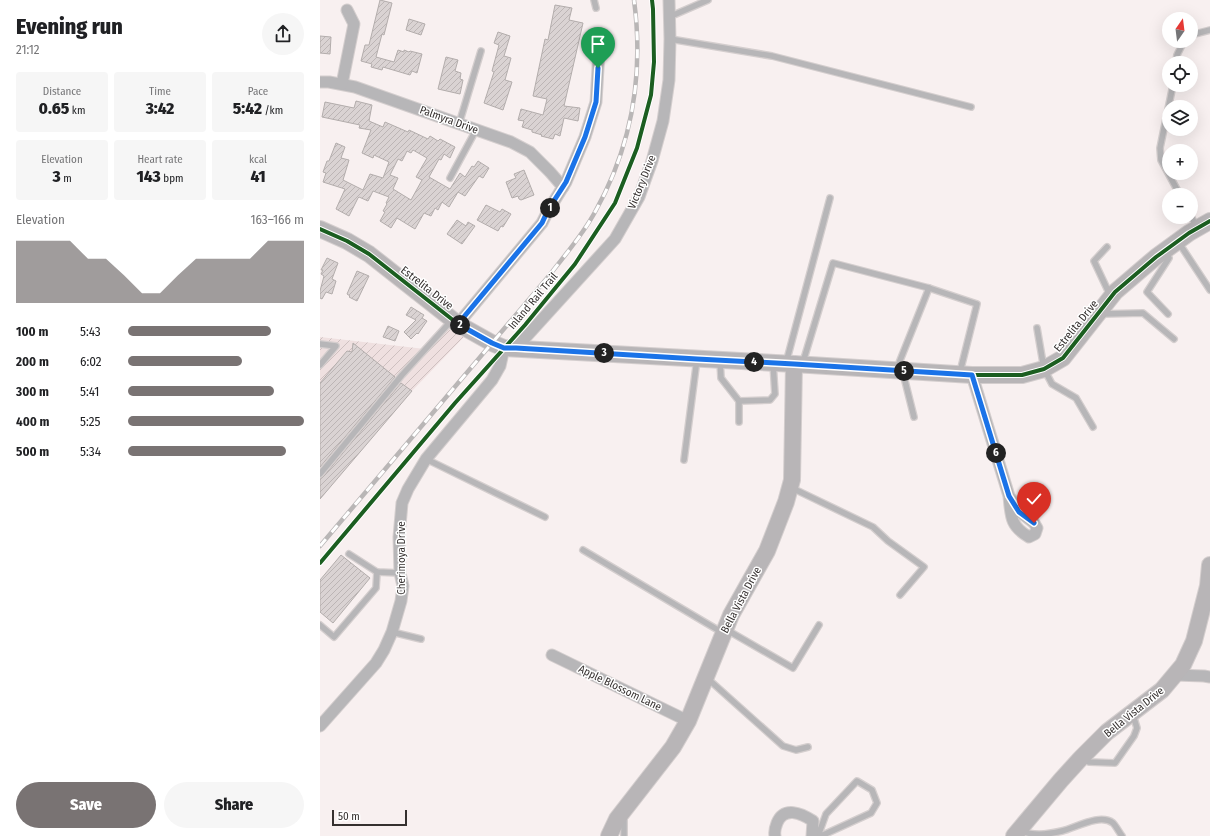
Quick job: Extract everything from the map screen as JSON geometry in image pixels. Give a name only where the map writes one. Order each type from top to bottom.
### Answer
[{"type":"street","name":"Victory Drive","points":[[510,348],[615,239],[639,196],[652,161],[663,121],[669,80],[669,0]]},
{"type":"street","points":[[342,84],[354,24],[347,10]]},
{"type":"street","points":[[455,322],[542,223],[566,182],[585,137],[596,102],[600,34]]},
{"type":"street","name":"Palmyra Drive","points":[[320,82],[329,82],[356,87],[511,142],[530,152],[563,187]]},
{"type":"street","name":"Estrelita Drive","points":[[320,229],[347,241],[369,254],[455,322],[492,343],[510,348],[789,363],[966,375],[1022,375],[1044,369],[1063,358],[1115,292],[1200,222]]},
{"type":"street","name":"Cherimoya Drive","points":[[320,726],[376,663],[392,632],[401,601],[403,586],[400,573],[399,538],[402,503],[413,479],[426,459],[492,380],[510,348]]},
{"type":"street","name":"Bella Vista Drive","points":[[609,836],[617,819],[673,747],[688,721],[730,615],[767,551],[786,502],[792,480],[789,363]]},
{"type":"street","points":[[966,375],[1009,496]]},
{"type":"street","name":"Bella Vista Drive","points":[[1017,833],[1081,758],[1107,732],[1162,690],[1183,665],[1194,641],[1208,586],[1210,565]]},
{"type":"street","name":"Apple Blossom Lane","points":[[552,656],[688,721]]},
{"type":"street","points":[[1175,675],[1204,676],[1210,678]]},
{"type":"street","points":[[775,836],[774,831],[779,818],[787,813],[794,813],[806,816],[813,821],[812,836]]},
{"type":"lane","points":[[594,0],[596,8]]},
{"type":"lane","points":[[669,17],[708,0]]},
{"type":"lane","points":[[1198,33],[1210,30]]},
{"type":"lane","points":[[670,39],[772,56],[971,107]]},
{"type":"lane","points":[[459,124],[481,51]]},
{"type":"lane","points":[[1172,92],[1160,148],[1161,160],[1176,188]]},
{"type":"lane","points":[[450,178],[476,130]]},
{"type":"lane","points":[[789,363],[830,198]]},
{"type":"lane","points":[[1178,241],[1210,290]]},
{"type":"lane","points":[[1107,247],[1094,260],[1111,298]]},
{"type":"lane","points":[[1164,251],[1169,258],[1147,292],[1168,314]]},
{"type":"lane","points":[[739,401],[770,400],[775,394],[833,263],[929,288],[977,304],[966,375]]},
{"type":"lane","points":[[914,417],[899,370],[929,288]]},
{"type":"lane","points":[[1098,314],[1143,313],[1174,339]]},
{"type":"lane","points":[[320,474],[402,375],[455,322]]},
{"type":"lane","points":[[1037,328],[1044,369],[1052,384],[1076,398],[1093,427]]},
{"type":"lane","points":[[320,344],[336,346],[320,365]]},
{"type":"lane","points":[[684,460],[697,359]]},
{"type":"lane","points":[[720,360],[721,378],[739,401],[739,422]]},
{"type":"lane","points":[[426,459],[545,517]]},
{"type":"lane","points":[[790,487],[873,527],[888,541],[924,567],[900,596]]},
{"type":"lane","points":[[584,550],[724,631],[793,668],[819,625]]},
{"type":"lane","points":[[349,554],[377,572],[400,573]]},
{"type":"lane","points":[[320,625],[334,637],[376,588],[377,572]]},
{"type":"lane","points":[[392,632],[421,639]]},
{"type":"lane","points":[[705,677],[783,746],[796,750],[808,747]]},
{"type":"lane","points":[[1081,758],[1090,762],[1115,763],[1134,736],[1137,728],[1132,713]]},
{"type":"lane","points":[[857,780],[872,790],[877,803],[871,813],[819,836],[826,814],[857,780]]},
{"type":"lane","points":[[624,810],[624,836]]},
{"type":"lane","points":[[1017,833],[1054,834],[1091,821],[1106,820],[1113,823],[1122,836]]},
{"type":"shaded area","points":[[446,327],[464,337],[411,392],[320,499],[320,337],[425,349]]},
{"type":"building","points":[[380,0],[392,3],[384,35],[382,34],[376,57],[394,62],[398,50],[422,54],[417,73],[412,71],[410,75],[383,67],[382,70],[371,67],[372,64],[361,61],[365,45],[369,45]]},
{"type":"building","points":[[555,5],[572,8],[569,20],[583,23],[564,106],[580,108],[578,121],[564,118],[560,136],[555,134],[553,139],[541,136],[542,135],[532,132],[532,130],[522,127],[524,121],[518,120],[521,109],[543,115],[547,99],[533,96],[545,39],[548,40]]},
{"type":"building","points":[[409,19],[425,24],[421,35],[406,30]]},
{"type":"building","points":[[498,32],[510,36],[504,56],[511,58],[505,80],[512,82],[503,110],[484,103],[494,72],[492,71],[499,45],[494,43]]},
{"type":"building","points":[[320,36],[331,37],[330,54],[320,53]]},
{"type":"building","points":[[446,57],[458,60],[455,71],[461,73],[460,79],[463,80],[460,94],[438,89]]},
{"type":"building","points":[[356,101],[372,105],[369,121],[383,127],[385,122],[408,132],[409,130],[428,139],[430,136],[438,141],[440,139],[455,147],[450,158],[444,154],[441,160],[439,159],[429,177],[450,189],[460,173],[465,177],[472,166],[474,167],[478,161],[489,168],[483,178],[479,176],[465,196],[458,192],[449,207],[442,202],[438,210],[435,208],[431,216],[424,213],[415,229],[397,218],[391,228],[380,221],[385,212],[383,211],[389,197],[373,191],[368,201],[359,197],[358,198],[349,216],[336,209],[345,189],[323,182],[326,173],[323,172],[336,143],[345,147],[341,158],[349,160],[343,180],[363,190],[370,174],[383,178],[389,162],[374,155],[373,158],[362,153],[371,130],[359,128],[360,125],[322,117],[325,102],[354,108]],"holes":[[[413,150],[427,158],[416,177],[422,180],[411,200],[393,189],[398,178],[390,175],[398,159],[402,161],[407,151],[411,153]]]},
{"type":"building","points":[[524,170],[534,195],[521,200],[518,196],[512,198],[506,182],[516,178],[514,174]]},
{"type":"building","points":[[486,205],[500,212],[502,209],[511,214],[503,227],[501,226],[498,231],[477,220]]},
{"type":"building","points":[[457,220],[466,226],[468,222],[475,226],[462,244],[447,234]]},
{"type":"building","points":[[327,258],[338,263],[332,279],[336,281],[332,294],[326,292],[322,299],[320,298],[320,291],[324,276],[321,274],[323,270],[321,270]]},
{"type":"building","points":[[357,271],[369,276],[357,301],[349,297],[350,296],[347,294]]},
{"type":"building","points":[[411,307],[424,315],[422,318],[427,321],[418,334],[417,333],[411,339],[404,332],[416,320],[406,315]]},
{"type":"building","points":[[388,326],[399,331],[395,341],[383,337]]},
{"type":"building","points":[[353,343],[395,377],[320,467],[320,383],[347,351],[352,352]]},
{"type":"building","points":[[401,383],[412,391],[320,499],[320,478],[323,477]]},
{"type":"building","points":[[341,555],[370,578],[333,623],[320,612],[320,580]]},
{"type":"railway","points":[[320,546],[548,277],[579,238],[590,221],[608,187],[618,162],[632,109],[636,83],[637,55],[637,28],[634,0]]},
{"type":"cycle path","name":"Inland Rail Trail","points":[[320,563],[455,403],[525,325],[575,264],[615,203],[637,148],[651,95],[654,62],[652,0]]},
{"type":"cycle path","points":[[320,229],[347,241],[369,254],[458,324],[504,348],[972,375],[1022,375],[1044,369],[1063,358],[1115,292],[1156,257],[1189,233],[1210,221]]},
{"type":"route","points":[[598,68],[596,102],[585,137],[566,182],[548,210],[542,223],[458,324],[504,348],[972,375],[1009,496],[1019,512],[1034,523]]}]
